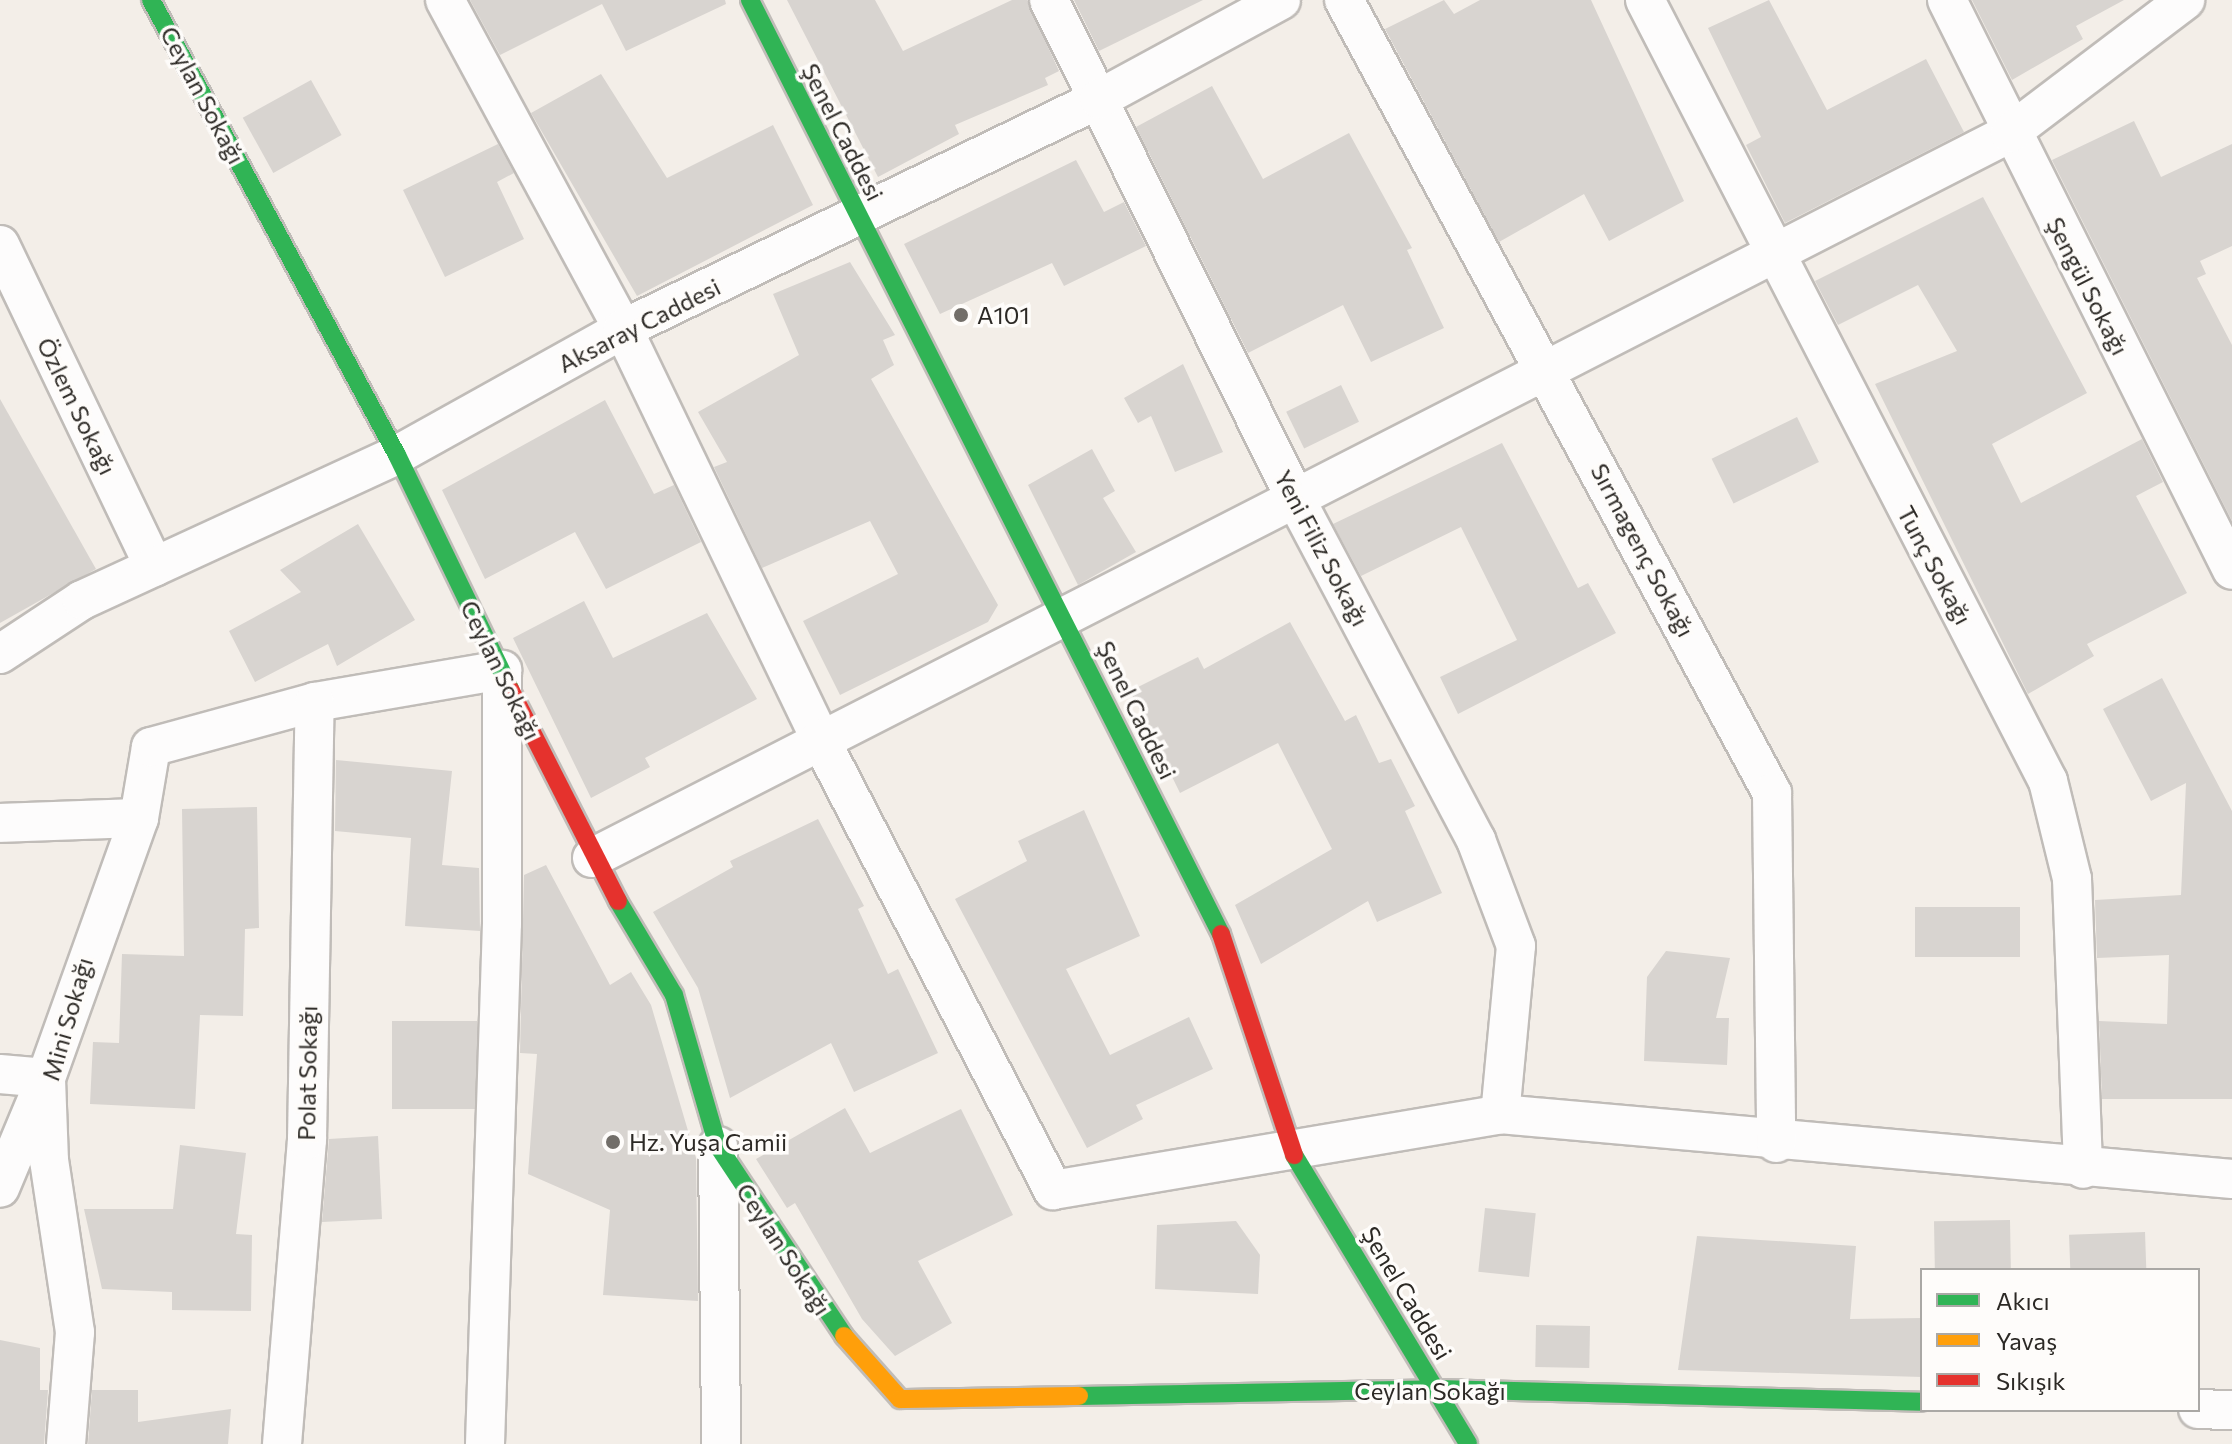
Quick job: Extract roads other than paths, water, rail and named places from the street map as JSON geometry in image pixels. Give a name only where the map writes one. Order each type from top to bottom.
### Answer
[{"type":"street","name":"Ceylan Sokağı","points":[[151,0],[397,455],[592,858],[674,995],[718,1146],[827,1317],[900,1399],[1437,1389],[1920,1402]]},
{"type":"street","points":[[445,0],[623,329],[820,739],[1053,1190],[1288,1145],[1500,1114],[1776,1143],[2232,1179]]},
{"type":"street","name":"Şenel Caddesi","points":[[750,0],[1065,618],[1229,950],[1288,1145],[1468,1444]]},
{"type":"street","name":"Yeni Filiz Sokağı","points":[[1049,0],[1296,500],[1476,840],[1516,946],[1500,1114]]},
{"type":"street","name":"Aksaray Caddesi","points":[[0,654],[82,600],[397,455],[623,329],[1099,99],[1281,0]]},
{"type":"street","name":"Sırmagenç Sokağı","points":[[1344,0],[1548,372],[1772,793],[1776,1143]]},
{"type":"street","name":"Tunç Sokağı","points":[[1645,0],[2048,781],[2072,879],[2083,1169]]},
{"type":"street","name":"Şengül Sokağı","points":[[1947,0],[2010,133],[2232,570]]},
{"type":"street","points":[[592,858],[820,739],[1548,372],[2010,133],[2185,0]]},
{"type":"street","name":"Özlem Sokağı","points":[[0,245],[154,567]]},
{"type":"street","points":[[315,702],[502,670],[502,923],[485,1444]]},
{"type":"street","name":"Mini Sokağı","points":[[66,1444],[75,1332],[49,1161],[46,1078],[139,818],[151,747],[315,702]]},
{"type":"street","name":"Polat Sokağı","points":[[282,1444],[307,1140],[315,702]]},
{"type":"street","points":[[0,823],[139,818]]},
{"type":"street","points":[[0,1074],[46,1078],[0,1188]]},
{"type":"street","points":[[718,1146],[721,1444]]},
{"type":"street","points":[[2200,1409],[2232,1410]]},
{"type":"place","name":"A101","points":[[961,315]]},
{"type":"place","name":"Hz. Yuşa Camii","points":[[613,1142]]}]
